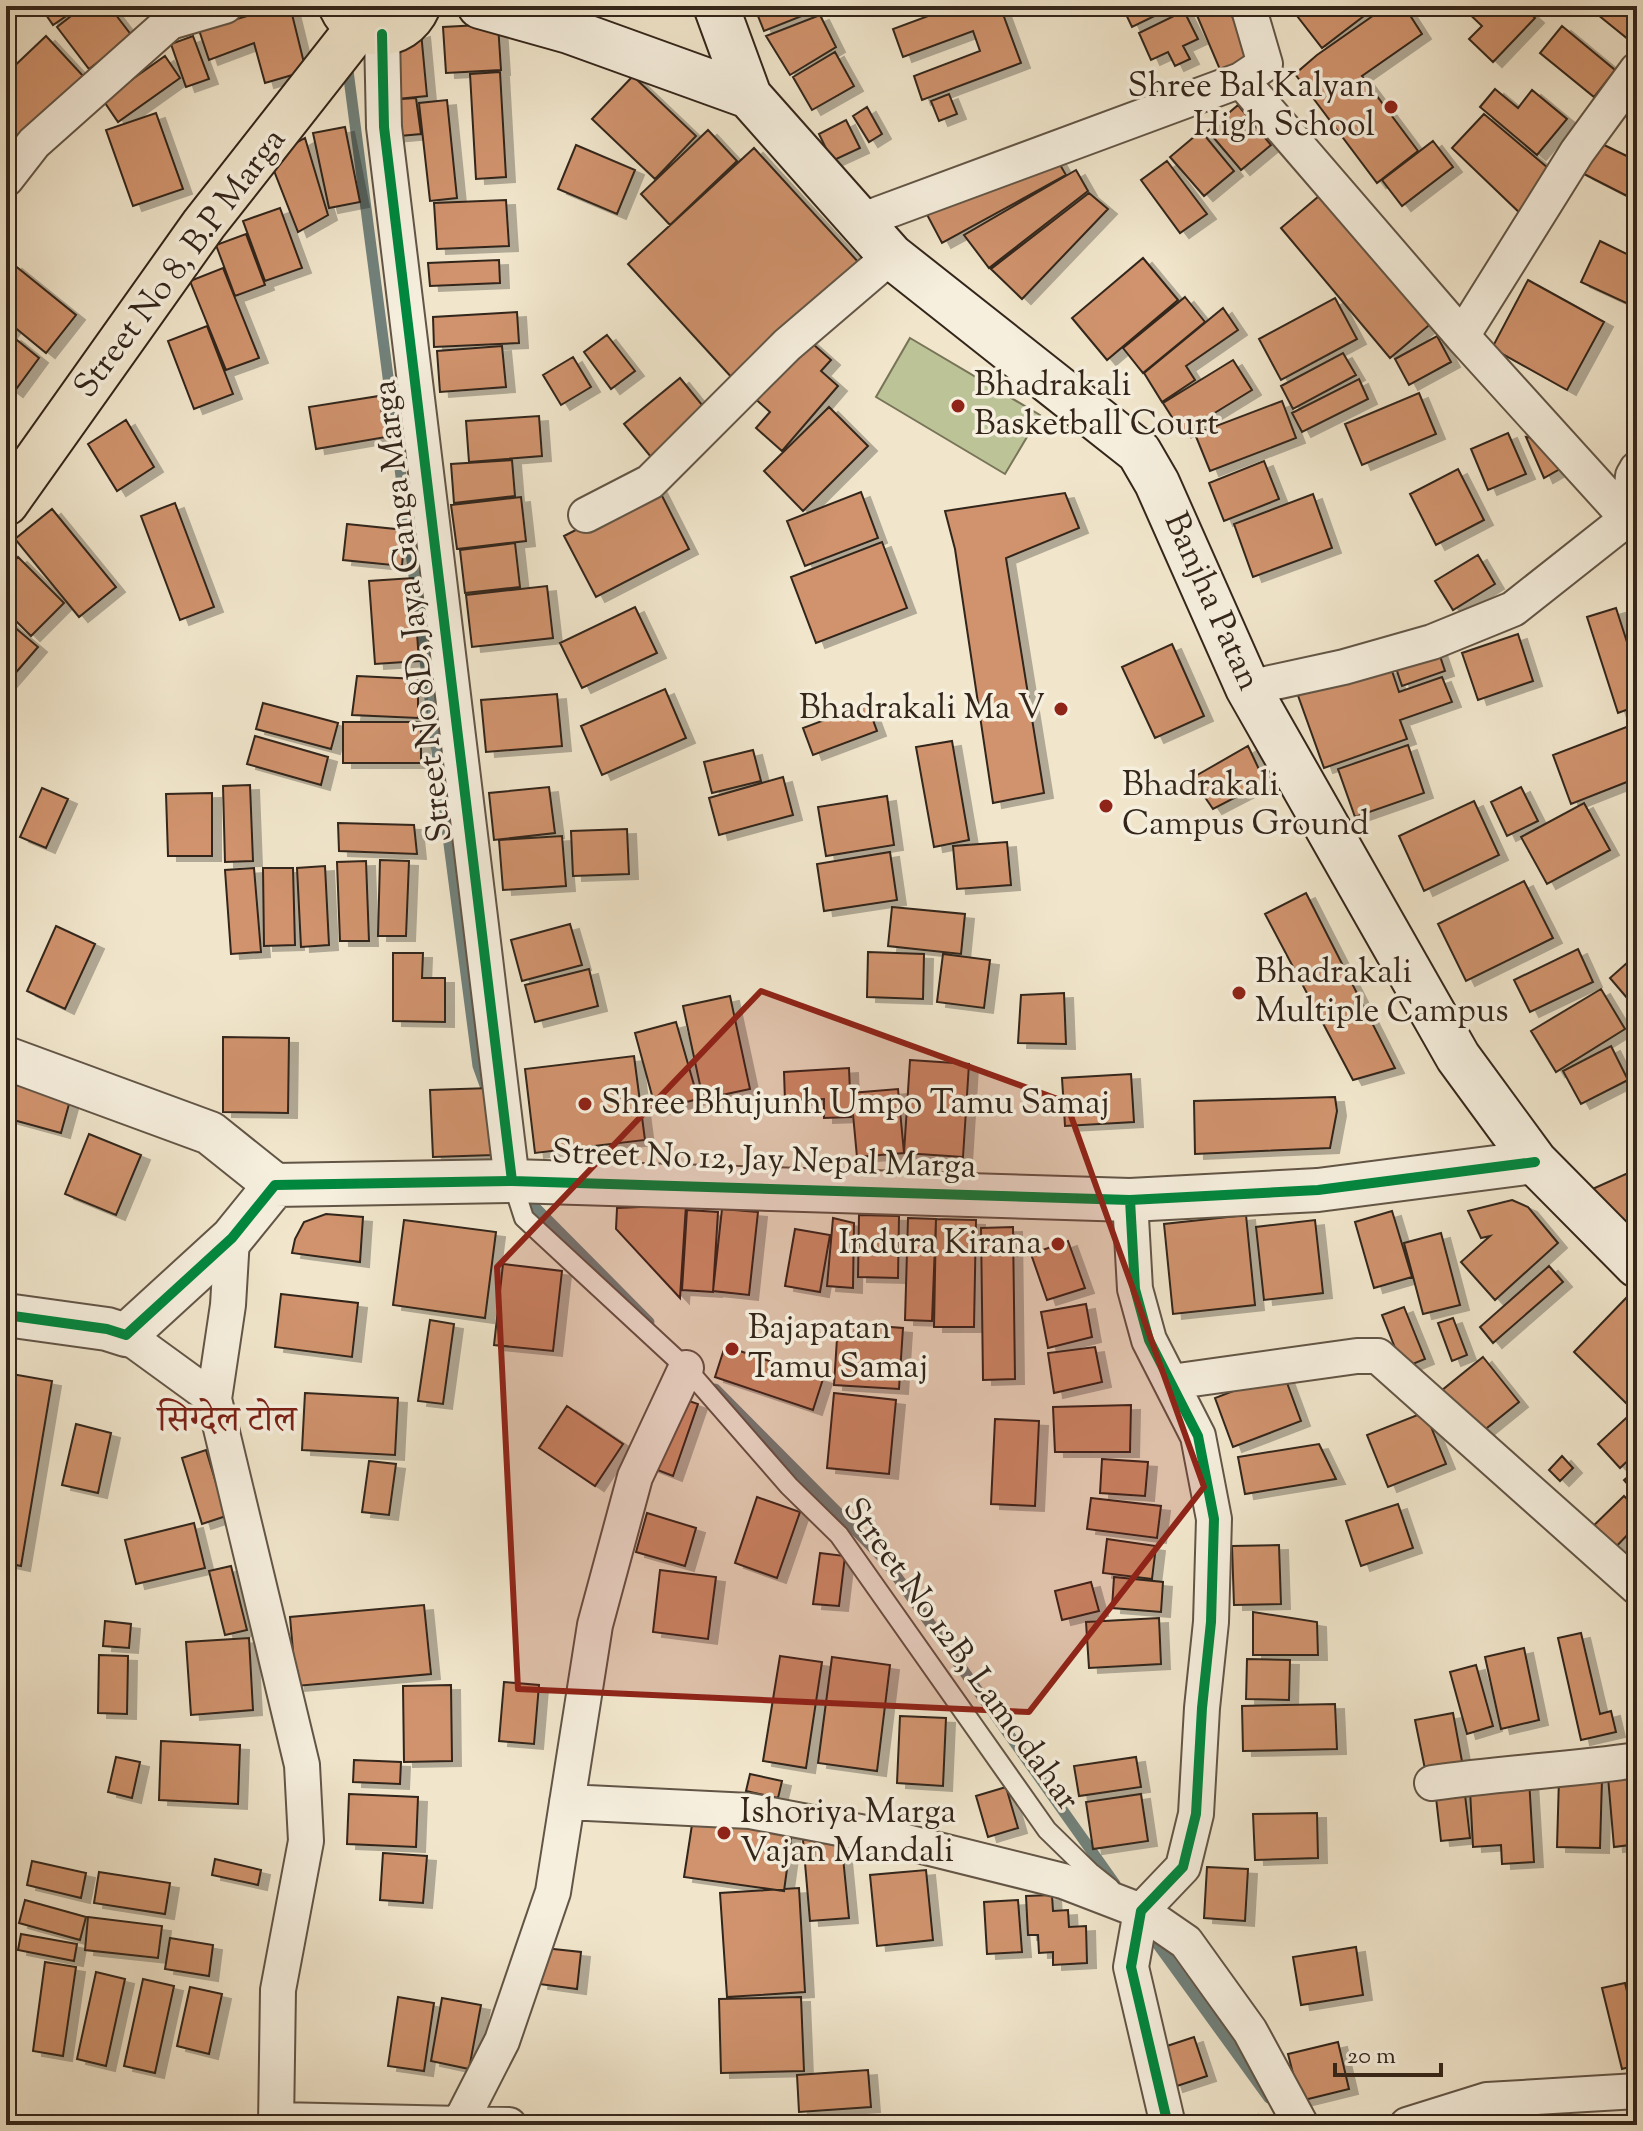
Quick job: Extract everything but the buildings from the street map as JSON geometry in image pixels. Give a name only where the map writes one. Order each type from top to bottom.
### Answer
[{"type":"main road","name":"Street No 8, B.P Marga","points":[[6,503],[204,224],[360,22],[395,31],[406,24],[418,6]]},
{"type":"main road","points":[[480,6],[569,31],[749,96]]},
{"type":"main road","name":"Banjha Patan","points":[[716,6],[749,96],[891,256],[1139,452],[1157,483],[1248,688],[1458,1057],[1535,1162],[1637,1265]]},
{"type":"street","points":[[6,179],[34,143],[164,14],[225,6]]},
{"type":"street","points":[[860,221],[1241,80],[1265,64],[1248,6]]},
{"type":"street","name":"Street No 8D, Jaya Ganga Marga","points":[[360,22],[384,127],[512,1181]]},
{"type":"street","points":[[1462,336],[1577,152],[1637,70]]},
{"type":"street","points":[[1241,80],[1462,336],[1634,520]]},
{"type":"street","points":[[586,515],[650,482],[787,345],[891,256]]},
{"type":"street","points":[[1634,520],[1633,476],[1637,469]]},
{"type":"street","points":[[1248,688],[1344,667],[1432,642],[1513,609],[1634,520]]},
{"type":"street","points":[[6,1058],[210,1133],[275,1185],[232,1238],[126,1335]]},
{"type":"street","name":"Street No 12, Jay Nepal Marga","points":[[275,1185],[512,1181],[1130,1200],[1318,1190],[1535,1162]]},
{"type":"street","points":[[1130,1200],[1135,1289],[1149,1340],[1198,1436],[1214,1519],[1211,1622],[1196,1814],[1183,1867],[1141,1911],[1131,1967],[1168,2125]]},
{"type":"street","points":[[232,1238],[228,1305],[214,1399],[302,1765],[306,1841],[278,1990],[277,2123],[509,2125]]},
{"type":"street","points":[[6,1315],[107,1329],[126,1335],[214,1399]]},
{"type":"street","points":[[1171,1382],[1357,1356],[1378,1356],[1637,1587]]},
{"type":"street","points":[[459,2124],[502,2041],[553,1892],[595,1625],[635,1477],[686,1368]]},
{"type":"street","points":[[1432,1783],[1564,1771],[1637,1760]]},
{"type":"street","points":[[567,1802],[750,1811],[886,1837],[1063,1881],[1141,1911],[1186,1942],[1250,2031],[1301,2125]]},
{"type":"street","points":[[1407,2125],[1487,2100],[1637,2091]]},
{"type":"lane","name":"Street No 12B, Lamodahar","points":[[512,1181],[524,1218],[686,1368],[789,1486],[839,1535],[1047,1830],[1090,1872],[1141,1911]]},
{"type":"highlighted area","points":[[761,991],[1066,1102],[1204,1487],[1029,1712],[518,1689],[497,1267]]},
{"type":"green space","name":"Bhadrakali Basketball Court","points":[[910,338],[1040,415],[1005,474],[876,397]]},
{"type":"waterway","points":[[347,63],[478,1066],[487,1091]]},
{"type":"waterway","points":[[526,1189],[531,1203],[649,1322]]},
{"type":"waterway","points":[[715,1389],[885,1560],[1115,1884]]},
{"type":"waterway","points":[[1148,1931],[1269,2098]]},
{"type":"cycle path","points":[[382,34],[384,127],[512,1181]]},
{"type":"cycle path","points":[[6,1315],[107,1329],[126,1335],[232,1238],[275,1185],[512,1181],[1130,1200],[1318,1190],[1535,1162]]},
{"type":"cycle path","points":[[1130,1200],[1135,1289],[1149,1340],[1198,1436],[1214,1519],[1211,1622],[1196,1814],[1183,1867],[1141,1911],[1131,1967],[1168,2125]]},
{"type":"place","name":"Shree Bal Kalyan High School","points":[[1391,107]]},
{"type":"place","name":"Bhadrakali Basketball Court","points":[[958,406]]},
{"type":"place","name":"Bhadrakali Ma V","points":[[1061,709]]},
{"type":"place","name":"Bhadrakali Campus Ground","points":[[1106,806]]},
{"type":"place","name":"Bhadrakali Multiple Campus","points":[[1239,993]]},
{"type":"place","name":"Shree Bhujunh Umpo Tamu Samaj","points":[[585,1104]]},
{"type":"place","name":"Indura Kirana","points":[[1058,1244]]},
{"type":"place","name":"Bajapatan Tamu Samaj","points":[[732,1349]]},
{"type":"place","name":"Ishoriya Marga Vajan Mandali","points":[[724,1833]]},
{"type":"district","name":"सिग्देल टोल","points":[[227,1422]]}]
